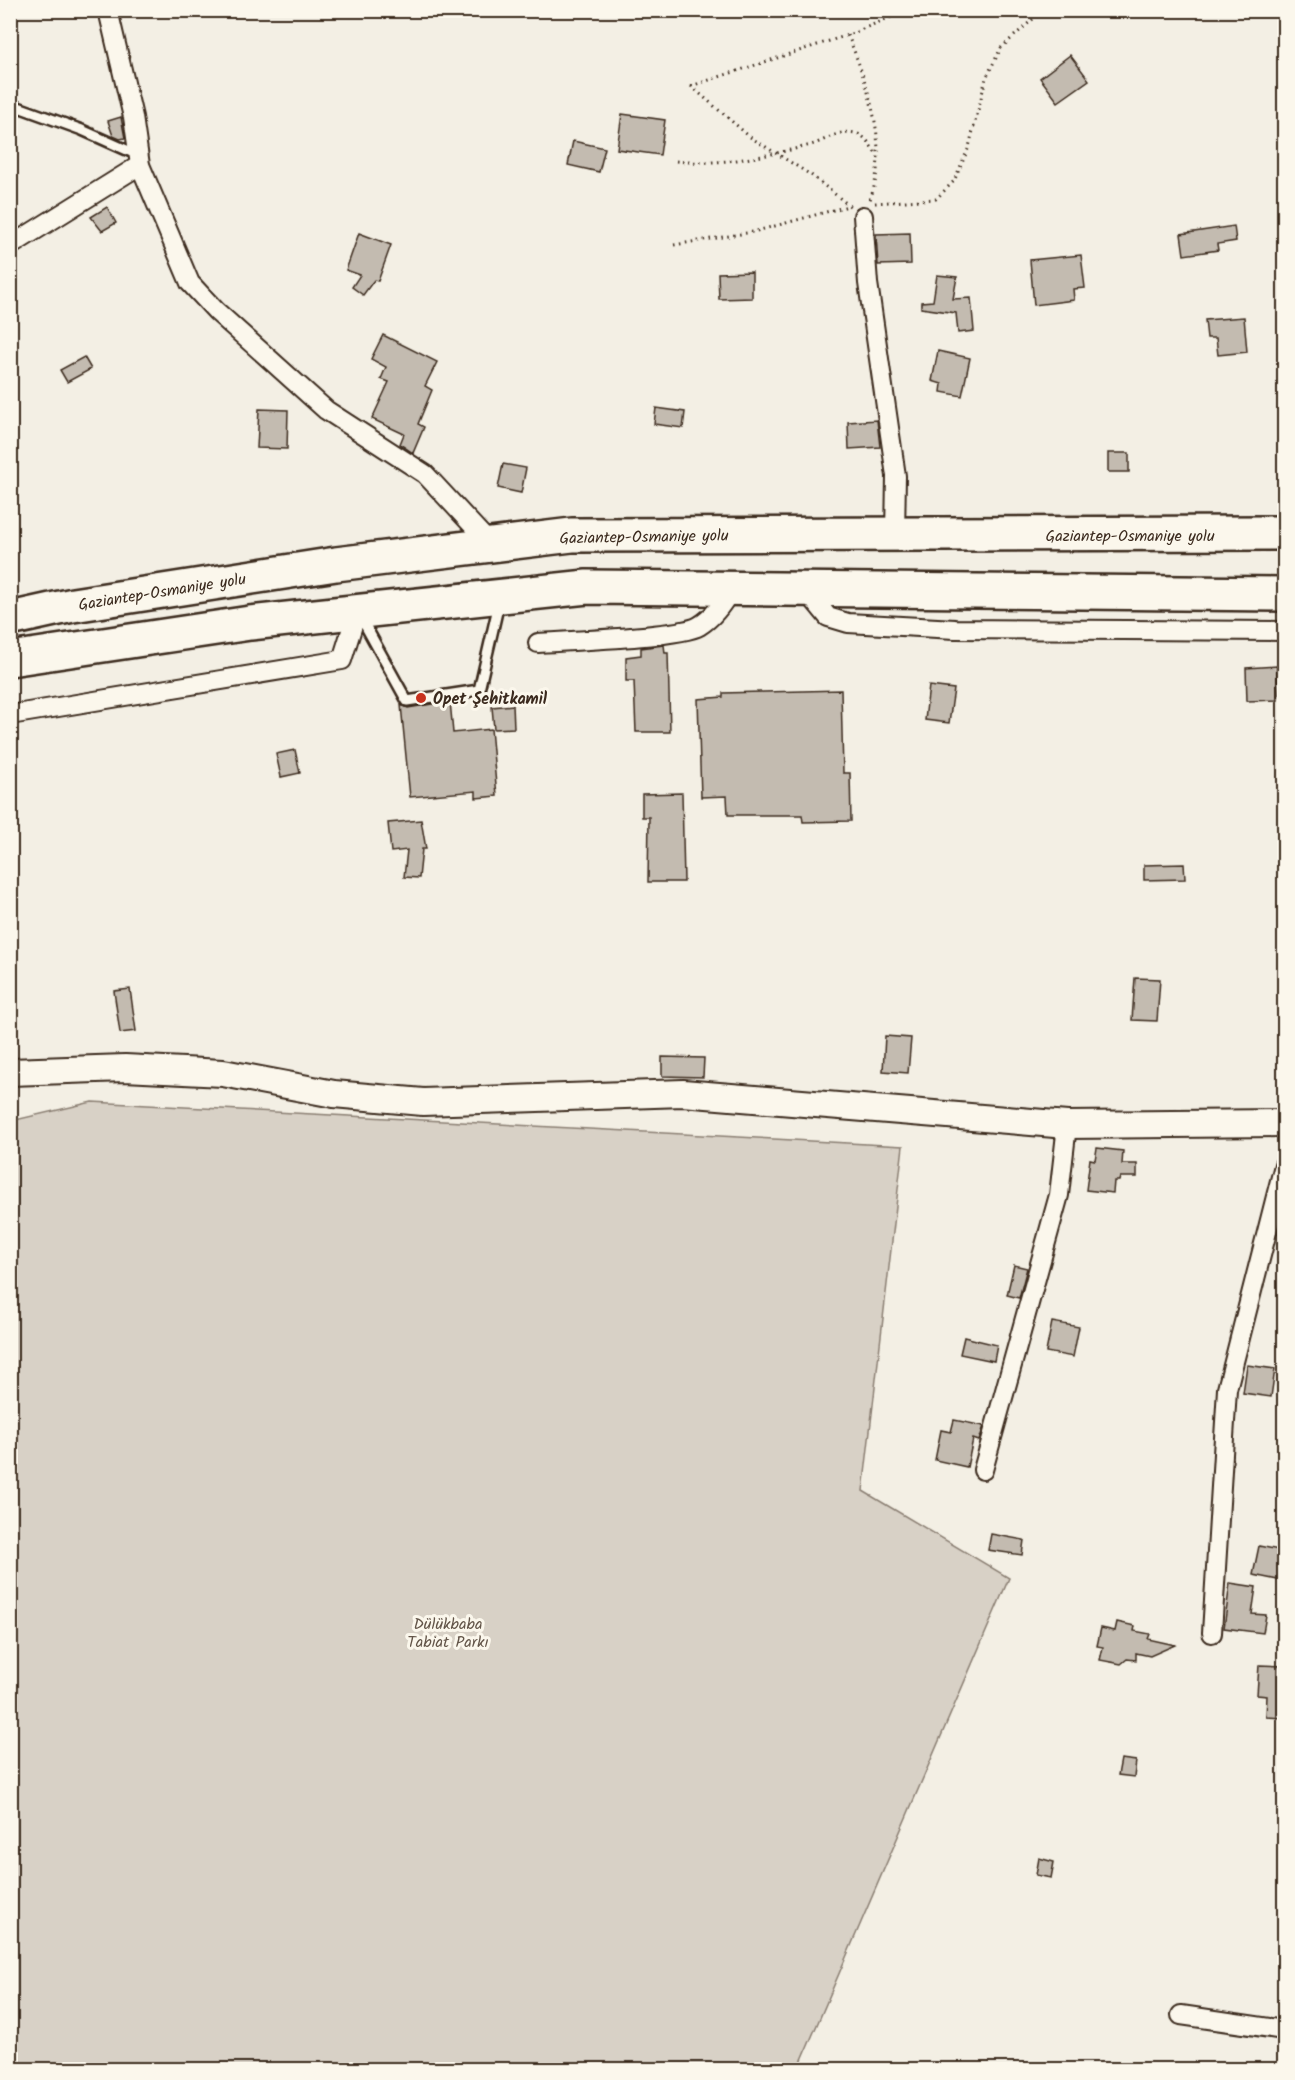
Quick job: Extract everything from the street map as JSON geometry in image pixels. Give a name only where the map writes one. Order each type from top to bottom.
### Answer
[{"type":"highway","name":"Gaziantep-Osmaniye yolu","points":[[10,619],[73,605],[324,566],[572,535],[1284,533]]},
{"type":"highway","points":[[10,659],[250,623],[587,587],[1284,594]]},
{"type":"street","points":[[108,10],[133,117],[139,160],[190,283],[216,311],[326,410],[425,474],[491,545]]},
{"type":"street","points":[[10,246],[139,160]]},
{"type":"street","points":[[860,209],[868,283],[896,476],[895,535]]},
{"type":"street","points":[[538,643],[697,628],[718,610],[732,589]]},
{"type":"street","points":[[805,590],[828,617],[848,623],[956,629],[1284,631]]},
{"type":"street","points":[[10,715],[342,660],[357,612]]},
{"type":"street","points":[[10,1072],[125,1068],[223,1073],[334,1094],[423,1102],[683,1093],[1067,1125],[1284,1124]]},
{"type":"street","points":[[982,1470],[1059,1195],[1067,1125]]},
{"type":"street","points":[[1212,1633],[1227,1389],[1284,1165]]},
{"type":"street","points":[[1181,2015],[1284,2030]]},
{"type":"lane","points":[[10,104],[82,130],[139,160]]},
{"type":"lane","points":[[357,612],[407,701],[479,690],[500,597]]},
{"type":"path","points":[[860,209],[811,175],[750,138],[691,86],[848,35],[908,10]]},
{"type":"path","points":[[674,245],[753,232],[860,209],[936,199],[954,181],[969,147],[986,78],[1001,48],[1043,10]]},
{"type":"path","points":[[848,35],[864,76],[875,119],[878,158],[875,186],[860,209]]},
{"type":"path","points":[[676,161],[718,164],[814,144],[841,133],[856,133],[867,140],[878,158]]},
{"type":"green space","name":"Dülükbaba Tabiat Parkı","points":[[92,1102],[903,1146],[863,1491],[1009,1578],[798,2069],[11,2069],[11,1121]]},
{"type":"building","points":[[1070,55],[1089,80],[1058,102],[1040,78]]},
{"type":"building","points":[[622,114],[665,120],[660,155],[617,149]]},
{"type":"building","points":[[121,117],[125,138],[120,139],[113,136],[108,121]]},
{"type":"building","points":[[573,141],[605,148],[599,172],[568,165]]},
{"type":"building","points":[[107,207],[116,223],[102,231],[91,217]]},
{"type":"building","points":[[1234,226],[1236,241],[1217,244],[1218,250],[1184,255],[1181,234]]},
{"type":"building","points":[[359,233],[391,245],[378,281],[374,280],[363,295],[352,287],[360,275],[346,270]]},
{"type":"building","points":[[910,233],[911,264],[878,265],[876,234]]},
{"type":"building","points":[[1081,255],[1085,288],[1073,289],[1074,300],[1034,305],[1030,260]]},
{"type":"building","points":[[752,272],[752,298],[719,299],[718,273]]},
{"type":"building","points":[[937,275],[957,277],[953,299],[971,298],[974,331],[958,333],[956,313],[921,308],[921,302],[933,301]]},
{"type":"building","points":[[1244,317],[1247,352],[1218,355],[1216,338],[1207,338],[1205,320]]},
{"type":"building","points":[[383,335],[437,362],[425,386],[432,390],[418,424],[424,427],[413,453],[400,444],[404,434],[372,419],[389,382],[381,379],[386,367],[371,359]]},
{"type":"building","points":[[938,351],[970,358],[962,396],[941,392],[942,384],[932,381]]},
{"type":"building","points":[[84,357],[91,369],[67,382],[60,370]]},
{"type":"building","points":[[656,408],[685,412],[683,428],[654,424]]},
{"type":"building","points":[[259,409],[288,410],[287,449],[257,448]]},
{"type":"building","points":[[877,420],[880,447],[849,449],[848,422]]},
{"type":"building","points":[[1108,453],[1129,453],[1129,472],[1108,472]]},
{"type":"building","points":[[503,464],[526,468],[521,493],[498,488]]},
{"type":"building","points":[[664,645],[665,653],[668,653],[670,732],[636,732],[634,681],[626,681],[626,657],[641,655],[641,648]]},
{"type":"building","points":[[1277,666],[1278,700],[1247,701],[1246,668]]},
{"type":"building","points":[[929,686],[954,689],[949,723],[925,720]]},
{"type":"building","points":[[841,690],[843,773],[850,773],[851,821],[803,822],[802,815],[728,815],[727,796],[701,797],[698,699],[723,697],[723,693]]},
{"type":"building","points":[[450,701],[453,733],[491,729],[497,796],[476,798],[476,791],[410,797],[401,705],[408,708]]},
{"type":"building","points":[[513,705],[514,728],[494,729],[492,707]]},
{"type":"building","points":[[295,750],[300,773],[281,777],[276,754]]},
{"type":"building","points":[[682,793],[684,882],[648,882],[649,817],[642,817],[642,794]]},
{"type":"building","points":[[421,820],[426,849],[422,849],[419,878],[404,877],[407,850],[391,852],[388,823]]},
{"type":"building","points":[[1184,864],[1185,879],[1144,880],[1144,865]]},
{"type":"building","points":[[1135,978],[1160,979],[1157,1021],[1132,1020]]},
{"type":"building","points":[[130,989],[136,1031],[120,1033],[114,991]]},
{"type":"building","points":[[885,1036],[911,1038],[908,1073],[883,1071]]},
{"type":"building","points":[[662,1057],[704,1058],[703,1077],[662,1076]]},
{"type":"building","points":[[1097,1148],[1123,1151],[1122,1164],[1137,1164],[1137,1177],[1120,1177],[1119,1181],[1114,1181],[1113,1193],[1086,1190],[1090,1159],[1095,1160]]},
{"type":"building","points":[[1014,1265],[1027,1268],[1019,1298],[1007,1295]]},
{"type":"building","points":[[1052,1322],[1079,1327],[1073,1357],[1046,1352]]},
{"type":"building","points":[[964,1337],[997,1345],[994,1361],[960,1354]]},
{"type":"building","points":[[1247,1365],[1275,1369],[1271,1397],[1243,1393]]},
{"type":"building","points":[[954,1420],[984,1426],[979,1441],[973,1439],[967,1467],[935,1460],[941,1430],[951,1432]]},
{"type":"building","points":[[991,1534],[1024,1540],[1022,1555],[988,1550]]},
{"type":"building","points":[[1259,1546],[1284,1551],[1278,1580],[1253,1575]]},
{"type":"building","points":[[1230,1583],[1256,1587],[1252,1614],[1266,1615],[1263,1633],[1224,1628]]},
{"type":"building","points":[[1117,1622],[1135,1626],[1134,1631],[1150,1634],[1148,1639],[1175,1645],[1150,1656],[1136,1653],[1136,1660],[1127,1659],[1121,1664],[1100,1660],[1103,1647],[1097,1646],[1101,1628],[1115,1631]]},
{"type":"building","points":[[1259,1665],[1284,1666],[1284,1718],[1266,1717],[1267,1696],[1257,1695]]},
{"type":"building","points":[[1121,1759],[1136,1761],[1134,1777],[1118,1775]]},
{"type":"building","points":[[1039,1858],[1054,1862],[1051,1878],[1036,1875]]},
{"type":"place","name":"Opet Şehitkamil","points":[[421,698]]}]
